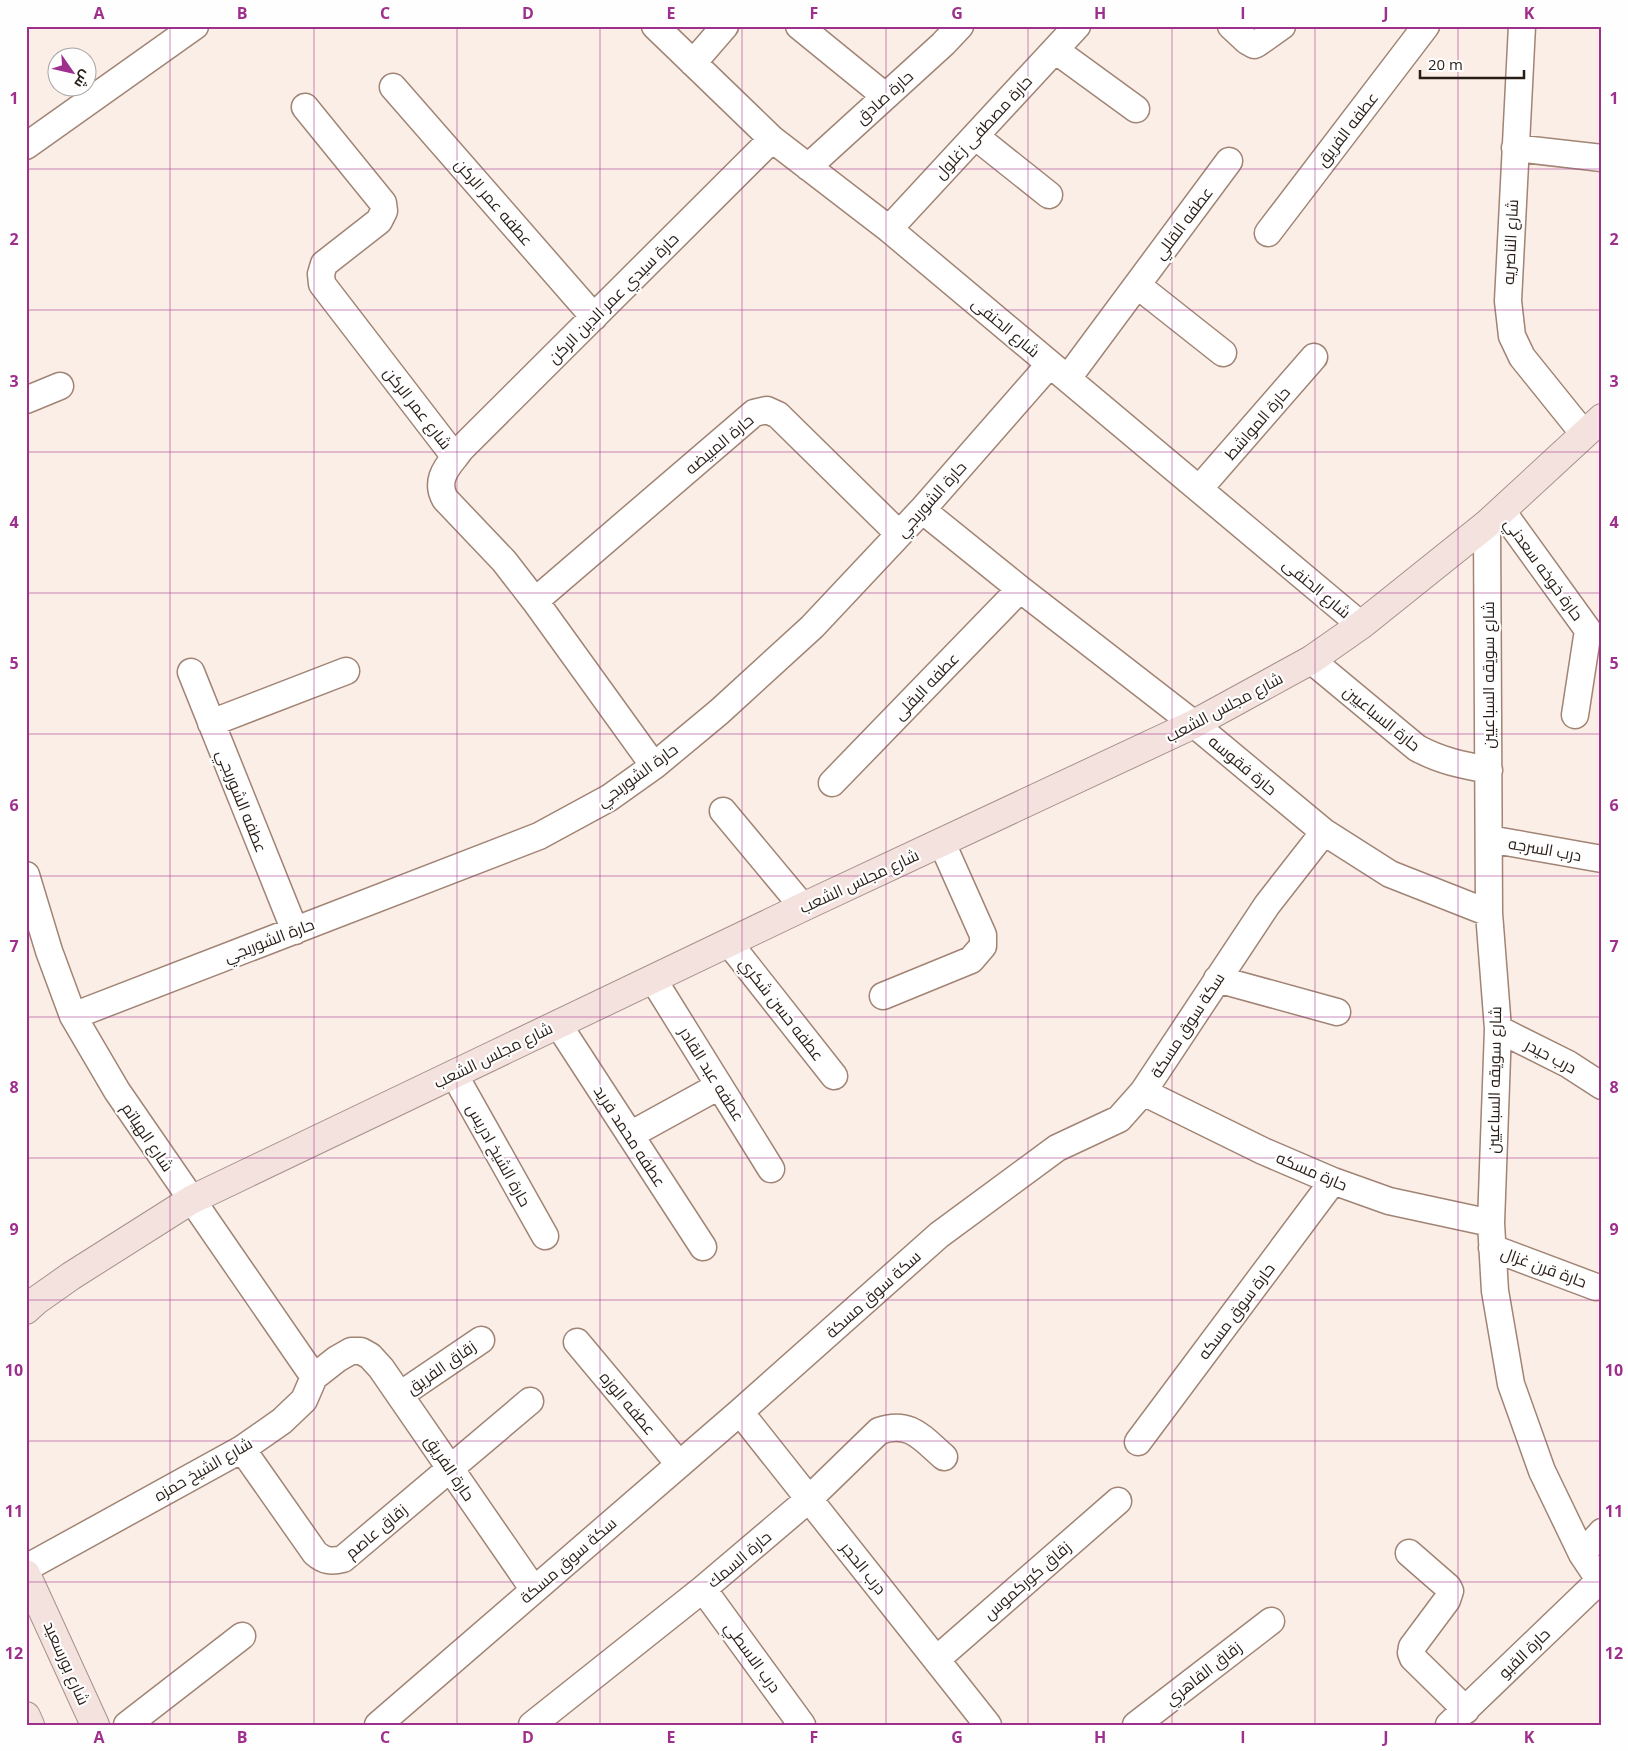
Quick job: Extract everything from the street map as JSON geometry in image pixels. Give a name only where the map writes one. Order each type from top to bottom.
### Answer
[{"type":"main road","name":"شارع مجلس الشعب","points":[[26,1310],[71,1276],[191,1200],[653,978],[1194,724],[1311,660],[1361,625],[1495,517],[1593,426]]},
{"type":"main road","name":"شارع مجلس الشعب","points":[[26,1284],[71,1276]]},
{"type":"main road","name":"شارع بورسعيد","points":[[26,1574],[95,1725]]},
{"type":"main road","points":[[26,1716],[30,1725]]},
{"type":"street","points":[[26,146],[195,26]]},
{"type":"street","name":"شارع الحنفى","points":[[655,26],[772,139],[889,228],[1361,625]]},
{"type":"street","points":[[693,63],[725,26]]},
{"type":"street","points":[[799,26],[885,96]]},
{"type":"street","name":"حارة صادق","points":[[808,166],[960,26]]},
{"type":"street","name":"حارة مصطفى زغلول","points":[[889,228],[1077,26]]},
{"type":"street","points":[[1231,26],[1247,41],[1254,44],[1282,26]]},
{"type":"street","name":"عطفه الفريق","points":[[1268,232],[1426,26]]},
{"type":"street","name":"شارع الناصريه","points":[[1522,26],[1508,300],[1512,336],[1522,357],[1593,426]]},
{"type":"street","points":[[1055,50],[1136,109]]},
{"type":"street","name":"عطفه عمر الركن","points":[[393,87],[594,317]]},
{"type":"street","name":"شارع عمر الركن","points":[[305,107],[383,203],[384,211],[379,220],[324,264],[321,274],[322,284],[455,457],[440,481],[441,492],[445,499],[504,561],[654,766]]},
{"type":"street","points":[[975,136],[1049,195]]},
{"type":"street","name":"حارة سيدي عمر الدين الركن","points":[[455,457],[772,139]]},
{"type":"street","points":[[1515,148],[1602,158]]},
{"type":"street","name":"عطفه القللي","points":[[1059,371],[1137,285],[1229,162]]},
{"type":"street","points":[[1137,285],[1223,354]]},
{"type":"street","name":"حارة المواشط","points":[[1200,489],[1314,357]]},
{"type":"street","name":"حارة الشوربجي","points":[[73,1016],[539,836],[609,798],[654,766],[720,712],[812,627],[922,510],[1059,371]]},
{"type":"street","points":[[26,400],[60,386]]},
{"type":"street","name":"حارة المبيضه","points":[[535,601],[754,413],[767,410],[778,415],[899,534]]},
{"type":"street","name":"حارة فقوسه","points":[[922,510],[1194,724],[1324,832],[1390,874],[1489,913]]},
{"type":"street","name":"حارة خوخه سعدني","points":[[1495,517],[1588,630],[1575,715]]},
{"type":"street","name":"شارع سويقه السباعيين","points":[[1495,517],[1489,770],[1489,913],[1498,1029],[1491,1236],[1495,1291],[1511,1384],[1542,1472],[1582,1554],[1600,1582]]},
{"type":"street","name":"عطفه البقلى","points":[[832,783],[1020,589]]},
{"type":"street","name":"حارة السباعيين","points":[[1311,660],[1416,748],[1433,757],[1452,763],[1489,770]]},
{"type":"street","points":[[211,723],[346,671]]},
{"type":"street","name":"عطفه الشوربجي","points":[[191,672],[294,930]]},
{"type":"street","points":[[723,811],[803,907]]},
{"type":"street","name":"سكة سوق مسكة","points":[[378,1725],[740,1412],[939,1235],[1057,1148],[1119,1119],[1143,1092],[1267,905],[1324,832]]},
{"type":"street","name":"درب السرجه","points":[[1489,839],[1602,859]]},
{"type":"street","points":[[883,996],[971,960],[983,946],[983,935],[942,843]]},
{"type":"street","name":"شارع الهياتم","points":[[26,875],[49,951],[73,1016],[117,1091],[314,1377]]},
{"type":"street","name":"عطفه حسن شكري","points":[[729,942],[834,1076]]},
{"type":"street","name":"عطفه عبد القادر","points":[[653,978],[771,1170]]},
{"type":"street","points":[[1217,979],[1337,1012]]},
{"type":"street","name":"عطفه محمد فريد","points":[[558,1024],[703,1247]]},
{"type":"street","name":"درب حيدر","points":[[1498,1029],[1568,1064],[1602,1086]]},
{"type":"street","name":"حارة الشيخ ادريس","points":[[454,1074],[544,1236]]},
{"type":"street","points":[[630,1135],[719,1086]]},
{"type":"street","name":"حارة مسكه","points":[[1143,1092],[1263,1151],[1333,1181],[1491,1236]]},
{"type":"street","name":"حارة سوق مسكه","points":[[1138,1442],[1333,1181]]},
{"type":"street","name":"حارة قرن غزال","points":[[1491,1236],[1596,1287]]},
{"type":"street","name":"زقاق الفريق","points":[[400,1395],[481,1340]]},
{"type":"street","name":"عطفه الوزه","points":[[577,1342],[679,1464]]},
{"type":"street","name":"شارع الشيخ حمزه","points":[[26,1568],[242,1449],[296,1409],[304,1400],[314,1377],[337,1359],[351,1352],[361,1351]]},
{"type":"street","name":"حارة الفريق","points":[[361,1351],[370,1356],[381,1368],[534,1590]]},
{"type":"street","name":"زقاق عاصم","points":[[242,1449],[315,1553],[323,1560],[333,1562],[343,1559],[530,1402]]},
{"type":"street","name":"درب الحجر","points":[[740,1412],[988,1725]]},
{"type":"street","name":"حارة السمك","points":[[532,1725],[703,1589],[809,1499],[879,1431],[892,1426],[909,1429],[944,1457]]},
{"type":"street","name":"زقاق كوركموس","points":[[937,1659],[1118,1501]]},
{"type":"street","points":[[1582,1554],[1602,1532]]},
{"type":"street","points":[[1410,1553],[1448,1587],[1450,1591],[1447,1600],[1412,1647],[1410,1653],[1457,1717]]},
{"type":"street","name":"حارة القبو","points":[[1457,1717],[1600,1582]]},
{"type":"street","name":"درب الاسطي","points":[[703,1589],[802,1725]]},
{"type":"street","name":"زقاق القاهري","points":[[1136,1725],[1271,1621]]},
{"type":"street","points":[[126,1725],[242,1636]]}]
